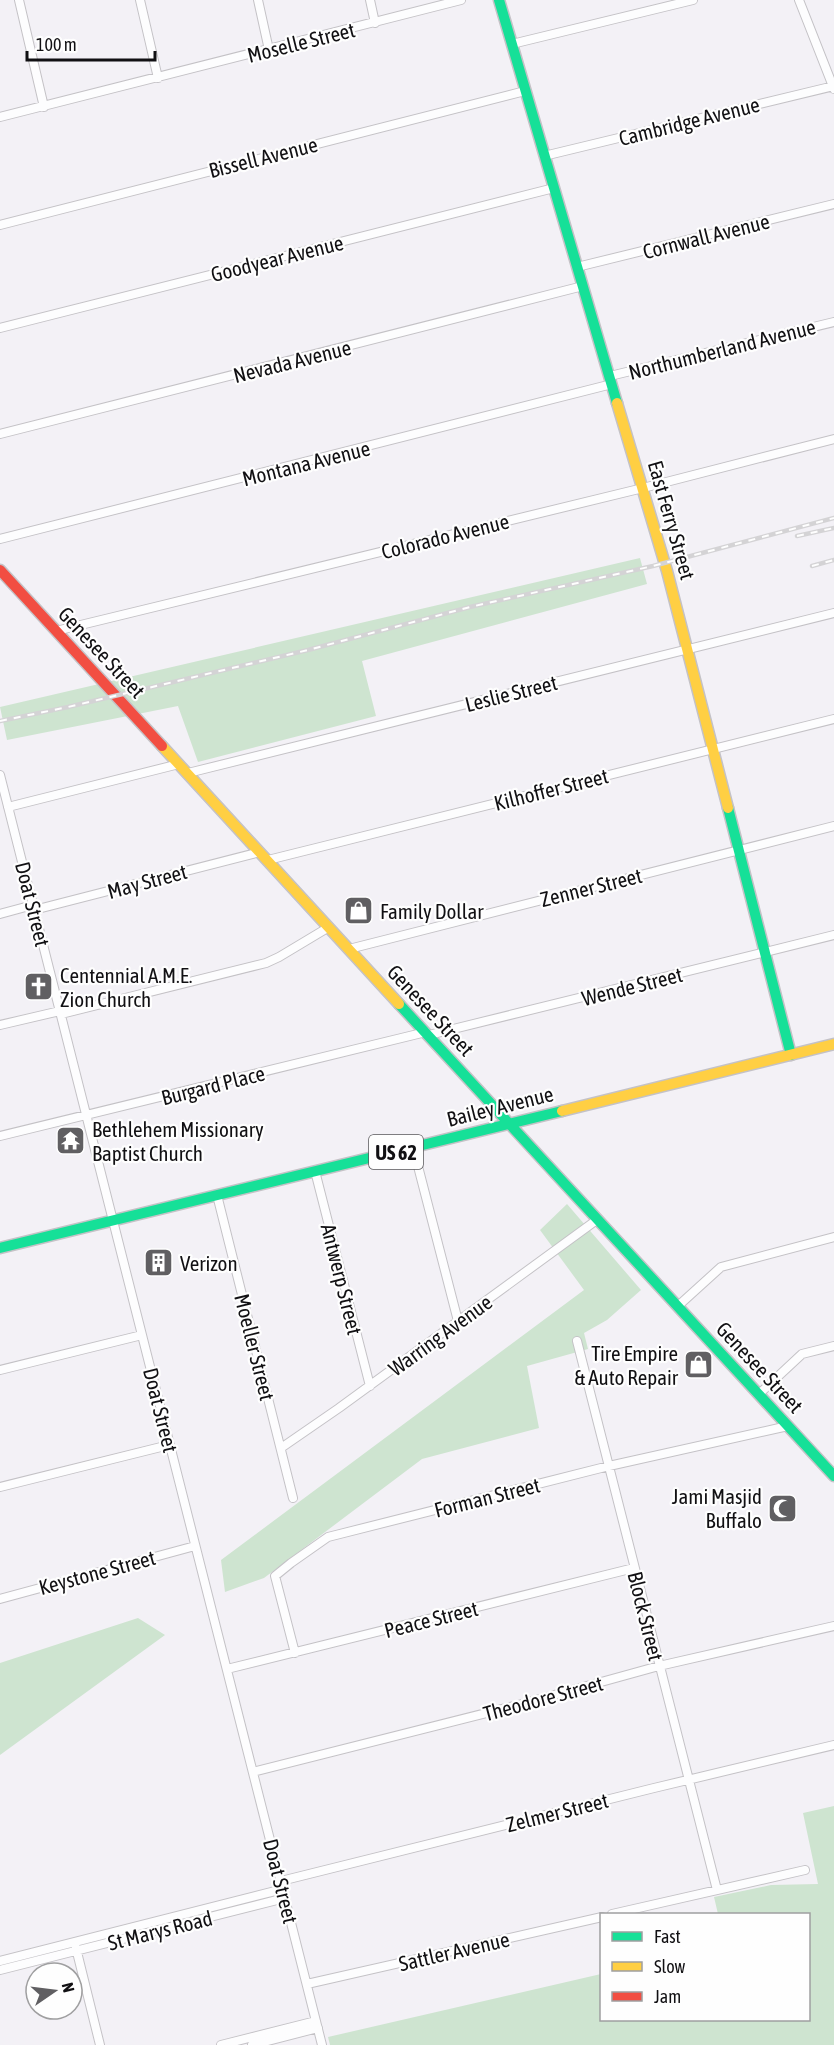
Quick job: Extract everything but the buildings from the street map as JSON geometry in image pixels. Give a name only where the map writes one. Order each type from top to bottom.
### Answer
[{"type":"main road","name":"East Ferry Street","points":[[499,0],[643,488],[792,1055]]},
{"type":"main road","name":"Genesee Street","points":[[0,570],[834,1476]]},
{"type":"main road","name":"Bailey Avenue","points":[[0,1248],[834,1044]]},
{"type":"street","points":[[19,0],[44,107]]},
{"type":"street","points":[[140,0],[158,78]]},
{"type":"street","points":[[258,0],[269,50]]},
{"type":"street","points":[[370,0],[375,23]]},
{"type":"street","name":"Moselle Street","points":[[0,117],[461,0]]},
{"type":"street","points":[[512,44],[693,0]]},
{"type":"street","points":[[799,0],[834,87]]},
{"type":"street","name":"Cambridge Avenue","points":[[544,156],[834,87]]},
{"type":"street","name":"Bissell Avenue","points":[[0,225],[525,91]]},
{"type":"street","name":"Goodyear Avenue","points":[[0,328],[554,188]]},
{"type":"street","name":"Cornwall Avenue","points":[[578,267],[834,204]]},
{"type":"street","name":"Nevada Avenue","points":[[0,434],[583,286]]},
{"type":"street","name":"Northumberland Avenue","points":[[611,380],[834,322]]},
{"type":"street","name":"Montana Avenue","points":[[0,540],[611,380]]},
{"type":"street","name":"Colorado Avenue","points":[[56,631],[643,488],[834,439]]},
{"type":"street","name":"Leslie Street","points":[[188,773],[834,613]]},
{"type":"street","name":"Kilhoffer Street","points":[[264,856],[834,719]]},
{"type":"street","points":[[5,804],[179,764]]},
{"type":"street","name":"Doat Street","points":[[0,775],[5,804],[114,1220],[322,2045]]},
{"type":"street","name":"Zenner Street","points":[[349,948],[834,826]]},
{"type":"street","name":"May Street","points":[[0,914],[264,856]]},
{"type":"street","points":[[0,1025],[266,963],[329,927]]},
{"type":"street","name":"Wende Street","points":[[427,1034],[834,935]]},
{"type":"street","name":"Burgard Place","points":[[0,1136],[427,1034]]},
{"type":"street","points":[[413,1147],[459,1321]]},
{"type":"street","name":"Antwerp Street","points":[[315,1171],[370,1386]]},
{"type":"street","name":"Moeller Street","points":[[216,1195],[293,1498]]},
{"type":"street","name":"Warring Avenue","points":[[281,1448],[370,1386],[598,1219]]},
{"type":"street","points":[[678,1306],[721,1267],[834,1237]]},
{"type":"street","points":[[0,1370],[142,1335]]},
{"type":"street","name":"Block Street","points":[[577,1341],[717,1890]]},
{"type":"street","points":[[759,1394],[802,1354],[834,1346]]},
{"type":"street","name":"Forman Street","points":[[296,1653],[275,1576],[327,1537],[609,1466],[788,1426]]},
{"type":"street","points":[[0,1487],[169,1445]]},
{"type":"street","name":"Keystone Street","points":[[0,1599],[195,1546]]},
{"type":"street","name":"Peace Street","points":[[226,1669],[634,1568]]},
{"type":"street","name":"Theodore Street","points":[[253,1772],[507,1708],[659,1666],[834,1626]]},
{"type":"street","name":"Zelmer Street","points":[[282,1885],[688,1780],[834,1746]]},
{"type":"street","points":[[616,1913],[805,1870]]},
{"type":"street","name":"St Marys Road","points":[[0,1960],[160,1920],[282,1885]]},
{"type":"street","name":"St Marys Road","points":[[0,1970],[285,1898]]},
{"type":"street","name":"Sattler Avenue","points":[[307,1984],[600,1917]]},
{"type":"street","points":[[160,1920],[162,1929]]},
{"type":"street","points":[[74,1942],[100,2045]]},
{"type":"street","points":[[221,2045],[317,2025]]},
{"type":"street","points":[[252,2045],[317,2025]]},
{"type":"green space","points":[[640,558],[647,584],[362,661],[376,716],[198,762],[178,706],[7,740],[0,707]]},
{"type":"green space","points":[[567,1204],[641,1290],[607,1320],[584,1333],[588,1349],[527,1366],[539,1428],[422,1459],[264,1578],[225,1592],[221,1560],[584,1290],[540,1230]]},
{"type":"green space","points":[[138,1618],[165,1635],[0,1755],[0,1663]]},
{"type":"green space","points":[[834,1806],[834,2045],[330,2045],[328,2037],[600,1974],[600,2021],[810,2021],[810,1913],[718,1913],[714,1897],[771,1885],[818,1884],[803,1813]]},
{"type":"railway","points":[[0,721],[308,650],[470,607],[653,566],[834,518]]},
{"type":"railway","points":[[797,536],[834,528]]},
{"type":"railway","points":[[812,566],[834,560]]},
{"type":"traffic: fast","points":[[499,0],[617,403]]},
{"type":"traffic: fast","points":[[728,808],[791,1055]]},
{"type":"traffic: fast","points":[[399,1004],[834,1476]]},
{"type":"traffic: fast","points":[[0,1248],[562,1111]]},
{"type":"traffic: slow","points":[[617,403],[667,571],[728,808]]},
{"type":"traffic: slow","points":[[162,746],[399,1004]]},
{"type":"traffic: slow","points":[[562,1111],[834,1044]]},
{"type":"traffic: jam","points":[[0,570],[162,746]]},
{"type":"place","name":"Family Dollar","points":[[359,911]]},
{"type":"place","name":"Centennial A.M.E. Zion Church","points":[[39,987]]},
{"type":"place","name":"Bethlehem Missionary Baptist Church","points":[[71,1141]]},
{"type":"place","name":"Verizon","points":[[159,1263]]},
{"type":"place","name":"Tire Empire & Auto Repair","points":[[699,1365]]},
{"type":"place","name":"Jami Masjid Buffalo","points":[[783,1508]]}]
